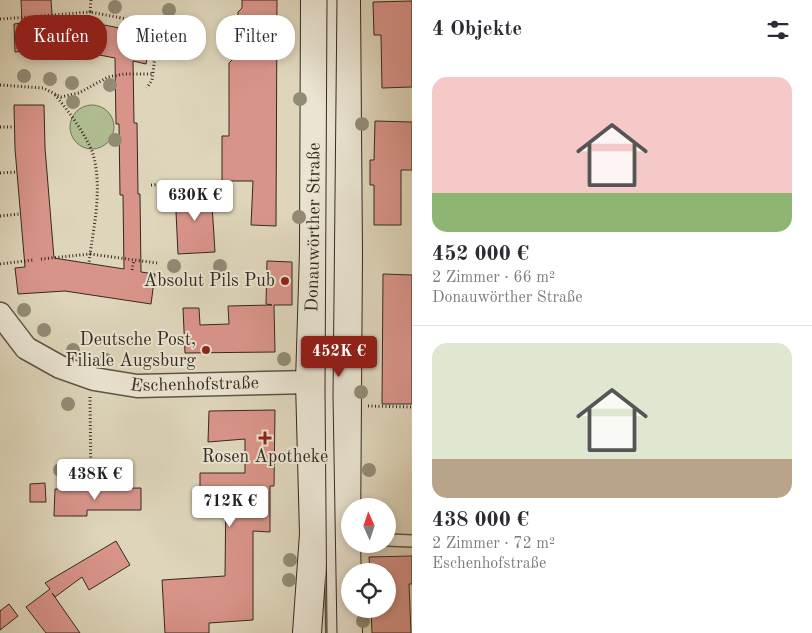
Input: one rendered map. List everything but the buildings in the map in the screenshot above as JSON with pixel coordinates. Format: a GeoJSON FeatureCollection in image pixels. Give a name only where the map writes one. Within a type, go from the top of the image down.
{"type":"FeatureCollection","features":[{"type":"Feature","properties":{"kind":"main road","name":"Donauwörther Straße"},"geometry":{"type":"LineString","coordinates":[[315,0],[314,252],[328,393],[342,498]]}},
{"type":"Feature","properties":{"kind":"main road","name":"Donauwörther Straße"},"geometry":{"type":"LineString","coordinates":[[307,633],[314,534],[328,393],[348,253],[346,0]]}},
{"type":"Feature","properties":{"kind":"main road","name":"Donauwörther Straße"},"geometry":{"type":"LineString","coordinates":[[348,618],[348,633]]}},
{"type":"Feature","properties":{"kind":"street","name":"Eschenhofstraße"},"geometry":{"type":"LineString","coordinates":[[0,314],[26,348],[60,366],[94,379],[137,386],[328,393]]}},
{"type":"Feature","properties":{"kind":"lane"},"geometry":{"type":"LineString","coordinates":[[331,0],[328,393],[332,633]]}},
{"type":"Feature","properties":{"kind":"lane"},"geometry":{"type":"LineString","coordinates":[[396,540],[412,541]]}},
{"type":"Feature","properties":{"kind":"path"},"geometry":{"type":"LineString","coordinates":[[89,15],[92,0]]}},
{"type":"Feature","properties":{"kind":"path"},"geometry":{"type":"LineString","coordinates":[[53,15],[90,12],[117,17]]}},
{"type":"Feature","properties":{"kind":"path"},"geometry":{"type":"LineString","coordinates":[[0,19],[15,18]]}},
{"type":"Feature","properties":{"kind":"path"},"geometry":{"type":"LineString","coordinates":[[147,88],[152,80],[154,60]]}},
{"type":"Feature","properties":{"kind":"path"},"geometry":{"type":"LineString","coordinates":[[0,85],[43,88],[61,96],[79,93],[108,78],[124,74],[152,74]]}},
{"type":"Feature","properties":{"kind":"path"},"geometry":{"type":"LineString","coordinates":[[56,95],[72,116],[92,153],[97,185],[96,213],[89,264]]}},
{"type":"Feature","properties":{"kind":"path"},"geometry":{"type":"LineString","coordinates":[[0,127],[14,127]]}},
{"type":"Feature","properties":{"kind":"path"},"geometry":{"type":"LineString","coordinates":[[0,173],[17,172]]}},
{"type":"Feature","properties":{"kind":"path"},"geometry":{"type":"LineString","coordinates":[[151,185],[217,182],[229,188]]}},
{"type":"Feature","properties":{"kind":"path"},"geometry":{"type":"LineString","coordinates":[[0,216],[20,214]]}},
{"type":"Feature","properties":{"kind":"path"},"geometry":{"type":"LineString","coordinates":[[41,259],[90,254],[157,263]]}},
{"type":"Feature","properties":{"kind":"path"},"geometry":{"type":"LineString","coordinates":[[0,264],[33,260]]}},
{"type":"Feature","properties":{"kind":"path"},"geometry":{"type":"LineString","coordinates":[[132,270],[134,260]]}},
{"type":"Feature","properties":{"kind":"path"},"geometry":{"type":"LineString","coordinates":[[91,489],[90,393],[94,379]]}},
{"type":"Feature","properties":{"kind":"path"},"geometry":{"type":"LineString","coordinates":[[328,393],[412,407]]}},
{"type":"Feature","properties":{"kind":"green space"},"geometry":{"type":"Polygon","coordinates":[[[96,105],[108,111],[113,119],[113,135],[108,143],[100,148],[88,149],[76,143],[71,135],[70,123],[76,111],[84,106],[96,105]]]}},
{"type":"Feature","properties":{"kind":"tram line"},"geometry":{"type":"LineString","coordinates":[[327,0],[325,391],[327,633]]}},
{"type":"Feature","properties":{"kind":"tram line"},"geometry":{"type":"LineString","coordinates":[[337,0],[333,396],[337,633]]}},
{"type":"Feature","properties":{"kind":"place","name":"Absolut Pils Pub"},"geometry":{"type":"Point","coordinates":[285,281]}},
{"type":"Feature","properties":{"kind":"place","name":"Deutsche Post, Filiale Augsburg"},"geometry":{"type":"Point","coordinates":[206,350]}},
{"type":"Feature","properties":{"kind":"place","name":"Rosen Apotheke"},"geometry":{"type":"Point","coordinates":[265,438]}}]}
